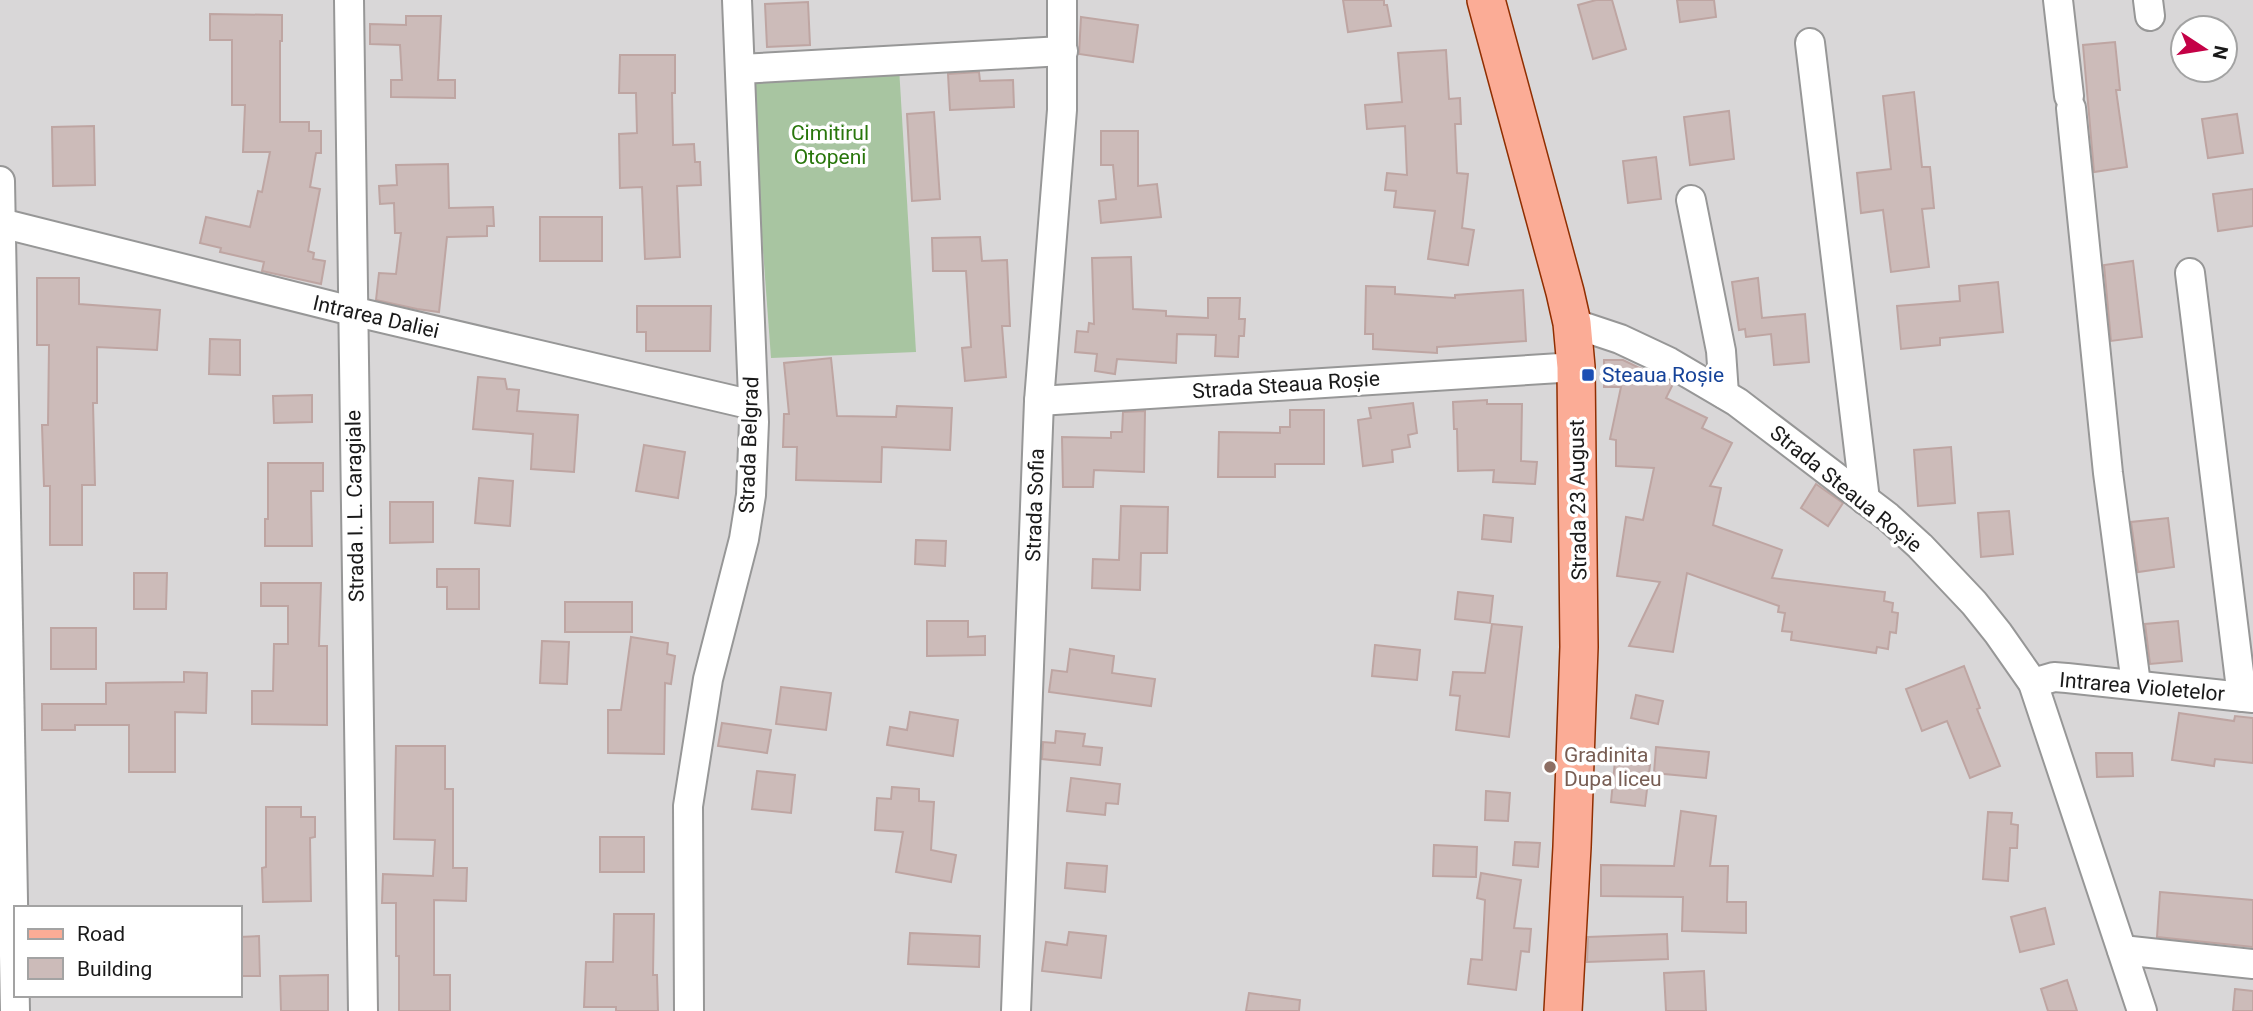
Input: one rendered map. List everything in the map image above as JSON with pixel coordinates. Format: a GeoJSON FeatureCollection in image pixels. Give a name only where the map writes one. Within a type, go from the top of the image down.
{"type":"FeatureCollection","features":[{"type":"Feature","properties":{"kind":"main road","name":"Strada 23 August"},"geometry":{"type":"LineString","coordinates":[[1486,0],[1572,323],[1576,367],[1579,647],[1563,1011]]}},
{"type":"Feature","properties":{"kind":"street","name":"Strada I. L. Caragiale"},"geometry":{"type":"LineString","coordinates":[[349,0],[363,1011]]}},
{"type":"Feature","properties":{"kind":"street","name":"Strada Belgrad"},"geometry":{"type":"LineString","coordinates":[[689,1011],[688,806],[708,679],[744,539],[751,495],[753,405],[737,0]]}},
{"type":"Feature","properties":{"kind":"street","name":"Strada Sofia"},"geometry":{"type":"LineString","coordinates":[[1016,1011],[1039,401],[1062,110],[1062,0]]}},
{"type":"Feature","properties":{"kind":"street"},"geometry":{"type":"LineString","coordinates":[[2057,0],[2108,473],[2136,684]]}},
{"type":"Feature","properties":{"kind":"street"},"geometry":{"type":"LineString","coordinates":[[1810,43],[1865,500]]}},
{"type":"Feature","properties":{"kind":"street"},"geometry":{"type":"LineString","coordinates":[[740,69],[1063,51]]}},
{"type":"Feature","properties":{"kind":"street"},"geometry":{"type":"LineString","coordinates":[[0,181],[7,947],[15,1011]]}},
{"type":"Feature","properties":{"kind":"street"},"geometry":{"type":"LineString","coordinates":[[1691,200],[1721,351],[1724,394]]}},
{"type":"Feature","properties":{"kind":"street","name":"Intrarea Daliei"},"geometry":{"type":"LineString","coordinates":[[1,223],[352,311],[753,405]]}},
{"type":"Feature","properties":{"kind":"street"},"geometry":{"type":"LineString","coordinates":[[2190,273],[2248,697]]}},
{"type":"Feature","properties":{"kind":"street","name":"Strada Steaua Roșie"},"geometry":{"type":"LineString","coordinates":[[1572,323],[1632,344],[1724,394],[1865,500],[1920,546],[1974,603],[2033,683],[2142,1011]]}},
{"type":"Feature","properties":{"kind":"street","name":"Strada Steaua Roșie"},"geometry":{"type":"LineString","coordinates":[[1039,401],[1576,367]]}},
{"type":"Feature","properties":{"kind":"street","name":"Intrarea Violetelor"},"geometry":{"type":"LineString","coordinates":[[2033,683],[2054,677],[2248,697]]}},
{"type":"Feature","properties":{"kind":"street"},"geometry":{"type":"LineString","coordinates":[[2122,950],[2253,964]]}},
{"type":"Feature","properties":{"kind":"shaded area"},"geometry":{"type":"Polygon","coordinates":[[[0,0],[2253,0],[2253,1011],[0,1011],[0,0]]]}},
{"type":"Feature","properties":{"kind":"green space","name":"Cimitirul Otopeni"},"geometry":{"type":"Polygon","coordinates":[[[899,67],[916,352],[771,358],[750,75],[899,67]]]}},
{"type":"Feature","properties":{"kind":"building"},"geometry":{"type":"Polygon","coordinates":[[[1343,0],[1384,0],[1391,26],[1348,32],[1343,0]]]}},
{"type":"Feature","properties":{"kind":"building"},"geometry":{"type":"Polygon","coordinates":[[[1596,0],[1612,0],[1626,49],[1593,59],[1578,5],[1596,0]]]}},
{"type":"Feature","properties":{"kind":"building"},"geometry":{"type":"Polygon","coordinates":[[[1677,0],[1714,0],[1716,17],[1680,22],[1677,0]]]}},
{"type":"Feature","properties":{"kind":"building"},"geometry":{"type":"Polygon","coordinates":[[[808,2],[810,45],[767,47],[765,4],[808,2]]]}},
{"type":"Feature","properties":{"kind":"building"},"geometry":{"type":"Polygon","coordinates":[[[210,14],[282,15],[280,122],[309,122],[309,131],[321,131],[321,153],[316,153],[310,187],[320,189],[308,251],[314,253],[313,259],[325,261],[321,284],[262,271],[264,262],[220,252],[221,248],[200,243],[206,217],[250,227],[258,191],[262,192],[270,152],[243,152],[245,105],[232,105],[232,40],[210,40],[210,14]]]}},
{"type":"Feature","properties":{"kind":"building"},"geometry":{"type":"Polygon","coordinates":[[[406,16],[441,16],[438,80],[455,80],[455,98],[391,97],[391,80],[402,80],[400,45],[370,44],[370,24],[406,25],[406,16]]]}},
{"type":"Feature","properties":{"kind":"building"},"geometry":{"type":"Polygon","coordinates":[[[1081,17],[1138,25],[1133,62],[1079,54],[1081,17]]]}},
{"type":"Feature","properties":{"kind":"building"},"geometry":{"type":"Polygon","coordinates":[[[2115,42],[2120,90],[2116,90],[2127,167],[2094,172],[2083,45],[2115,42]]]}},
{"type":"Feature","properties":{"kind":"building"},"geometry":{"type":"Polygon","coordinates":[[[1446,50],[1449,99],[1460,98],[1461,124],[1455,124],[1457,173],[1468,174],[1462,228],[1474,230],[1468,265],[1428,259],[1435,211],[1394,207],[1396,191],[1385,190],[1387,173],[1407,175],[1405,126],[1367,129],[1365,105],[1402,102],[1398,53],[1446,50]]]}},
{"type":"Feature","properties":{"kind":"building"},"geometry":{"type":"Polygon","coordinates":[[[620,55],[675,55],[675,93],[672,93],[673,145],[694,144],[695,162],[700,162],[701,185],[677,186],[680,257],[645,259],[642,187],[620,188],[619,134],[637,133],[636,93],[619,93],[620,55]]]}},
{"type":"Feature","properties":{"kind":"building"},"geometry":{"type":"Polygon","coordinates":[[[979,72],[980,81],[1013,80],[1014,107],[950,110],[948,74],[979,72]]]}},
{"type":"Feature","properties":{"kind":"building"},"geometry":{"type":"Polygon","coordinates":[[[1914,92],[1922,167],[1930,167],[1934,208],[1922,209],[1929,267],[1891,272],[1883,210],[1861,213],[1857,173],[1891,169],[1883,96],[1914,92]]]}},
{"type":"Feature","properties":{"kind":"building"},"geometry":{"type":"Polygon","coordinates":[[[1729,111],[1734,159],[1690,165],[1684,117],[1729,111]]]}},
{"type":"Feature","properties":{"kind":"building"},"geometry":{"type":"Polygon","coordinates":[[[934,112],[940,199],[912,201],[907,114],[934,112]]]}},
{"type":"Feature","properties":{"kind":"building"},"geometry":{"type":"Polygon","coordinates":[[[2237,114],[2243,153],[2208,158],[2202,119],[2237,114]]]}},
{"type":"Feature","properties":{"kind":"building"},"geometry":{"type":"Polygon","coordinates":[[[94,126],[95,185],[53,186],[52,127],[94,126]]]}},
{"type":"Feature","properties":{"kind":"building"},"geometry":{"type":"Polygon","coordinates":[[[1101,131],[1138,131],[1138,186],[1157,184],[1161,217],[1101,223],[1099,201],[1116,199],[1113,165],[1101,165],[1101,131]]]}},
{"type":"Feature","properties":{"kind":"building"},"geometry":{"type":"Polygon","coordinates":[[[1656,157],[1661,199],[1628,203],[1623,161],[1656,157]]]}},
{"type":"Feature","properties":{"kind":"building"},"geometry":{"type":"Polygon","coordinates":[[[448,164],[449,208],[493,207],[494,226],[487,226],[487,236],[447,237],[439,312],[376,300],[379,273],[396,274],[401,233],[395,233],[394,203],[380,204],[379,186],[397,185],[396,165],[448,164]]]}},
{"type":"Feature","properties":{"kind":"building"},"geometry":{"type":"Polygon","coordinates":[[[2253,189],[2253,226],[2218,231],[2213,194],[2253,189]]]}},
{"type":"Feature","properties":{"kind":"building"},"geometry":{"type":"Polygon","coordinates":[[[540,217],[602,217],[602,261],[540,261],[540,217]]]}},
{"type":"Feature","properties":{"kind":"building"},"geometry":{"type":"Polygon","coordinates":[[[980,237],[982,261],[1007,260],[1010,326],[1002,326],[1006,377],[965,381],[962,348],[971,347],[966,271],[933,271],[932,238],[980,237]]]}},
{"type":"Feature","properties":{"kind":"building"},"geometry":{"type":"Polygon","coordinates":[[[1131,257],[1133,309],[1166,311],[1166,316],[1208,318],[1208,298],[1240,298],[1239,319],[1245,319],[1244,336],[1239,336],[1238,357],[1215,356],[1216,335],[1177,334],[1176,363],[1117,359],[1115,374],[1095,371],[1097,354],[1075,352],[1077,331],[1088,332],[1089,323],[1094,324],[1092,258],[1131,257]]]}},
{"type":"Feature","properties":{"kind":"building"},"geometry":{"type":"Polygon","coordinates":[[[2133,261],[2142,337],[2111,341],[2104,265],[2133,261]]]}},
{"type":"Feature","properties":{"kind":"building"},"geometry":{"type":"Polygon","coordinates":[[[37,278],[79,278],[79,304],[160,310],[157,350],[97,347],[97,403],[93,403],[95,485],[82,485],[82,545],[50,545],[50,486],[44,486],[42,425],[48,425],[49,345],[37,345],[37,278]]]}},
{"type":"Feature","properties":{"kind":"building"},"geometry":{"type":"Polygon","coordinates":[[[1758,278],[1762,318],[1805,314],[1809,362],[1774,365],[1771,334],[1746,337],[1745,329],[1739,330],[1732,282],[1758,278]]]}},
{"type":"Feature","properties":{"kind":"building"},"geometry":{"type":"Polygon","coordinates":[[[1998,282],[2003,332],[1940,338],[1940,345],[1901,349],[1897,306],[1960,301],[1959,286],[1998,282]]]}},
{"type":"Feature","properties":{"kind":"building"},"geometry":{"type":"Polygon","coordinates":[[[1366,286],[1395,287],[1395,294],[1455,298],[1455,295],[1523,290],[1526,341],[1437,347],[1437,353],[1373,349],[1373,334],[1365,334],[1366,286]]]}},
{"type":"Feature","properties":{"kind":"building"},"geometry":{"type":"Polygon","coordinates":[[[637,306],[711,306],[710,351],[646,351],[646,332],[637,332],[637,306]]]}},
{"type":"Feature","properties":{"kind":"building"},"geometry":{"type":"Polygon","coordinates":[[[210,339],[240,340],[240,375],[209,374],[210,339]]]}},
{"type":"Feature","properties":{"kind":"building"},"geometry":{"type":"Polygon","coordinates":[[[831,358],[837,416],[896,417],[897,406],[952,408],[950,450],[882,447],[881,482],[796,480],[797,447],[783,447],[784,414],[789,414],[784,363],[831,358]]]}},
{"type":"Feature","properties":{"kind":"building"},"geometry":{"type":"Polygon","coordinates":[[[1604,360],[1623,360],[1673,384],[1666,398],[1707,418],[1702,428],[1732,443],[1710,486],[1721,488],[1713,525],[1782,550],[1772,578],[1885,592],[1884,601],[1893,603],[1892,612],[1898,613],[1896,633],[1890,632],[1888,649],[1877,647],[1876,653],[1791,640],[1792,632],[1782,631],[1785,613],[1778,612],[1779,606],[1687,573],[1673,652],[1629,646],[1660,582],[1617,576],[1626,517],[1643,520],[1654,468],[1616,466],[1616,440],[1610,439],[1621,387],[1604,387],[1604,360]]]}},
{"type":"Feature","properties":{"kind":"building"},"geometry":{"type":"Polygon","coordinates":[[[478,377],[505,379],[507,389],[519,390],[517,411],[578,415],[574,472],[531,469],[533,434],[473,429],[478,377]]]}},
{"type":"Feature","properties":{"kind":"building"},"geometry":{"type":"Polygon","coordinates":[[[312,395],[312,422],[274,423],[273,396],[312,395]]]}},
{"type":"Feature","properties":{"kind":"building"},"geometry":{"type":"Polygon","coordinates":[[[1487,400],[1487,404],[1522,404],[1521,461],[1537,462],[1535,484],[1493,482],[1494,470],[1458,471],[1453,402],[1487,400]]]}},
{"type":"Feature","properties":{"kind":"building"},"geometry":{"type":"Polygon","coordinates":[[[1413,403],[1417,433],[1408,435],[1410,447],[1392,450],[1393,462],[1363,466],[1358,420],[1371,418],[1369,408],[1413,403]]]}},
{"type":"Feature","properties":{"kind":"building"},"geometry":{"type":"Polygon","coordinates":[[[1290,410],[1324,410],[1324,464],[1275,464],[1275,477],[1218,477],[1219,432],[1280,433],[1280,427],[1290,427],[1290,410]]]}},
{"type":"Feature","properties":{"kind":"building"},"geometry":{"type":"Polygon","coordinates":[[[1145,411],[1144,472],[1094,470],[1093,487],[1063,487],[1062,437],[1111,438],[1111,432],[1122,432],[1123,412],[1145,411]]]}},
{"type":"Feature","properties":{"kind":"building"},"geometry":{"type":"Polygon","coordinates":[[[644,445],[685,452],[678,498],[636,491],[644,445]]]}},
{"type":"Feature","properties":{"kind":"building"},"geometry":{"type":"Polygon","coordinates":[[[1951,447],[1955,503],[1918,506],[1914,450],[1951,447]]]}},
{"type":"Feature","properties":{"kind":"building"},"geometry":{"type":"Polygon","coordinates":[[[268,463],[323,463],[323,491],[311,491],[312,546],[265,546],[268,463]]]}},
{"type":"Feature","properties":{"kind":"building"},"geometry":{"type":"Polygon","coordinates":[[[479,478],[513,481],[510,526],[475,523],[479,478]]]}},
{"type":"Feature","properties":{"kind":"building"},"geometry":{"type":"Polygon","coordinates":[[[1816,484],[1843,503],[1828,526],[1801,508],[1816,484]]]}},
{"type":"Feature","properties":{"kind":"building"},"geometry":{"type":"Polygon","coordinates":[[[390,502],[433,502],[433,542],[390,543],[390,502]]]}},
{"type":"Feature","properties":{"kind":"building"},"geometry":{"type":"Polygon","coordinates":[[[1121,506],[1168,507],[1167,553],[1141,553],[1140,590],[1092,588],[1093,559],[1119,560],[1121,506]]]}},
{"type":"Feature","properties":{"kind":"building"},"geometry":{"type":"Polygon","coordinates":[[[2009,511],[2013,554],[1981,557],[1978,513],[2009,511]]]}},
{"type":"Feature","properties":{"kind":"building"},"geometry":{"type":"Polygon","coordinates":[[[1484,515],[1513,518],[1511,542],[1482,539],[1484,515]]]}},
{"type":"Feature","properties":{"kind":"building"},"geometry":{"type":"Polygon","coordinates":[[[2168,518],[2174,567],[2138,572],[2131,522],[2168,518]]]}},
{"type":"Feature","properties":{"kind":"building"},"geometry":{"type":"Polygon","coordinates":[[[916,540],[946,541],[945,566],[915,564],[916,540]]]}},
{"type":"Feature","properties":{"kind":"building"},"geometry":{"type":"Polygon","coordinates":[[[437,569],[479,569],[479,609],[447,609],[447,587],[437,587],[437,569]]]}},
{"type":"Feature","properties":{"kind":"building"},"geometry":{"type":"Polygon","coordinates":[[[134,573],[167,573],[166,609],[134,609],[134,573]]]}},
{"type":"Feature","properties":{"kind":"building"},"geometry":{"type":"Polygon","coordinates":[[[261,583],[321,583],[319,646],[327,646],[327,725],[252,724],[252,691],[273,691],[274,644],[288,644],[288,606],[261,606],[261,583]]]}},
{"type":"Feature","properties":{"kind":"building"},"geometry":{"type":"Polygon","coordinates":[[[1458,592],[1493,596],[1490,623],[1455,619],[1458,592]]]}},
{"type":"Feature","properties":{"kind":"building"},"geometry":{"type":"Polygon","coordinates":[[[565,602],[632,602],[632,632],[565,632],[565,602]]]}},
{"type":"Feature","properties":{"kind":"building"},"geometry":{"type":"Polygon","coordinates":[[[927,621],[968,621],[968,637],[985,636],[985,655],[927,656],[927,621]]]}},
{"type":"Feature","properties":{"kind":"building"},"geometry":{"type":"Polygon","coordinates":[[[2178,621],[2182,661],[2150,664],[2145,624],[2178,621]]]}},
{"type":"Feature","properties":{"kind":"building"},"geometry":{"type":"Polygon","coordinates":[[[1492,624],[1522,627],[1509,737],[1456,730],[1460,696],[1450,695],[1453,672],[1485,673],[1492,624]]]}},
{"type":"Feature","properties":{"kind":"building"},"geometry":{"type":"Polygon","coordinates":[[[51,628],[96,628],[96,669],[51,669],[51,628]]]}},
{"type":"Feature","properties":{"kind":"building"},"geometry":{"type":"Polygon","coordinates":[[[631,637],[668,643],[667,654],[675,656],[671,684],[665,683],[664,754],[608,753],[608,710],[621,710],[631,637]]]}},
{"type":"Feature","properties":{"kind":"building"},"geometry":{"type":"Polygon","coordinates":[[[542,641],[569,642],[567,684],[540,683],[542,641]]]}},
{"type":"Feature","properties":{"kind":"building"},"geometry":{"type":"Polygon","coordinates":[[[1375,645],[1420,650],[1417,680],[1372,676],[1375,645]]]}},
{"type":"Feature","properties":{"kind":"building"},"geometry":{"type":"Polygon","coordinates":[[[1070,649],[1114,656],[1112,673],[1155,679],[1151,706],[1049,692],[1052,670],[1067,672],[1070,649]]]}},
{"type":"Feature","properties":{"kind":"building"},"geometry":{"type":"Polygon","coordinates":[[[1964,666],[1980,708],[1977,709],[2000,766],[1970,778],[1947,721],[1922,731],[1906,689],[1964,666]]]}},
{"type":"Feature","properties":{"kind":"building"},"geometry":{"type":"Polygon","coordinates":[[[184,672],[207,673],[206,713],[175,712],[175,772],[129,772],[129,725],[75,725],[75,730],[42,730],[42,704],[106,704],[106,683],[184,682],[184,672]]]}},
{"type":"Feature","properties":{"kind":"building"},"geometry":{"type":"Polygon","coordinates":[[[781,687],[831,693],[826,730],[776,724],[781,687]]]}},
{"type":"Feature","properties":{"kind":"building"},"geometry":{"type":"Polygon","coordinates":[[[1636,695],[1663,701],[1658,724],[1631,718],[1636,695]]]}},
{"type":"Feature","properties":{"kind":"building"},"geometry":{"type":"Polygon","coordinates":[[[910,712],[958,720],[953,756],[887,745],[890,727],[907,730],[910,712]]]}},
{"type":"Feature","properties":{"kind":"building"},"geometry":{"type":"Polygon","coordinates":[[[2179,713],[2234,721],[2235,716],[2253,718],[2253,763],[2215,759],[2214,766],[2172,760],[2179,713]]]}},
{"type":"Feature","properties":{"kind":"building"},"geometry":{"type":"Polygon","coordinates":[[[722,723],[771,730],[767,753],[718,746],[722,723]]]}},
{"type":"Feature","properties":{"kind":"building"},"geometry":{"type":"Polygon","coordinates":[[[1056,731],[1085,734],[1083,746],[1102,748],[1100,765],[1042,759],[1043,742],[1055,743],[1056,731]]]}},
{"type":"Feature","properties":{"kind":"building"},"geometry":{"type":"Polygon","coordinates":[[[396,746],[445,746],[445,789],[453,789],[453,868],[467,868],[466,901],[434,900],[434,975],[450,975],[450,1011],[399,1011],[396,903],[382,903],[383,874],[433,876],[435,840],[394,839],[396,746]]]}},
{"type":"Feature","properties":{"kind":"building"},"geometry":{"type":"Polygon","coordinates":[[[1656,747],[1709,752],[1706,778],[1654,773],[1656,747]]]}},
{"type":"Feature","properties":{"kind":"building"},"geometry":{"type":"Polygon","coordinates":[[[2096,753],[2132,753],[2133,776],[2097,777],[2096,753]]]}},
{"type":"Feature","properties":{"kind":"building"},"geometry":{"type":"Polygon","coordinates":[[[1615,761],[1650,765],[1645,806],[1611,802],[1615,761]]]}},
{"type":"Feature","properties":{"kind":"building"},"geometry":{"type":"Polygon","coordinates":[[[757,771],[795,775],[791,813],[752,809],[757,771]]]}},
{"type":"Feature","properties":{"kind":"building"},"geometry":{"type":"Polygon","coordinates":[[[1071,778],[1120,784],[1118,804],[1106,803],[1105,815],[1067,811],[1071,778]]]}},
{"type":"Feature","properties":{"kind":"building"},"geometry":{"type":"Polygon","coordinates":[[[892,787],[919,789],[919,801],[934,802],[931,850],[956,855],[951,882],[896,872],[903,832],[875,830],[877,798],[891,799],[892,787]]]}},
{"type":"Feature","properties":{"kind":"building"},"geometry":{"type":"Polygon","coordinates":[[[1486,791],[1510,793],[1508,821],[1485,820],[1486,791]]]}},
{"type":"Feature","properties":{"kind":"building"},"geometry":{"type":"Polygon","coordinates":[[[266,807],[301,807],[301,817],[315,817],[315,837],[310,838],[311,901],[263,902],[266,807]]]}},
{"type":"Feature","properties":{"kind":"building"},"geometry":{"type":"Polygon","coordinates":[[[1681,811],[1716,816],[1710,866],[1728,866],[1727,902],[1746,902],[1746,933],[1682,931],[1683,897],[1601,896],[1601,865],[1674,866],[1681,811]]]}},
{"type":"Feature","properties":{"kind":"building"},"geometry":{"type":"Polygon","coordinates":[[[1988,812],[2012,813],[2011,824],[2018,825],[2017,848],[2010,848],[2008,881],[1983,879],[1988,812]]]}},
{"type":"Feature","properties":{"kind":"building"},"geometry":{"type":"Polygon","coordinates":[[[600,837],[644,837],[644,872],[600,872],[600,837]]]}},
{"type":"Feature","properties":{"kind":"building"},"geometry":{"type":"Polygon","coordinates":[[[1515,842],[1540,843],[1538,867],[1513,865],[1515,842]]]}},
{"type":"Feature","properties":{"kind":"building"},"geometry":{"type":"Polygon","coordinates":[[[1434,845],[1477,847],[1476,877],[1433,876],[1434,845]]]}},
{"type":"Feature","properties":{"kind":"building"},"geometry":{"type":"Polygon","coordinates":[[[1067,863],[1107,866],[1105,892],[1065,888],[1067,863]]]}},
{"type":"Feature","properties":{"kind":"building"},"geometry":{"type":"Polygon","coordinates":[[[1481,873],[1521,880],[1514,928],[1531,929],[1529,952],[1521,951],[1516,990],[1468,984],[1471,959],[1482,960],[1485,900],[1477,898],[1481,873]]]}},
{"type":"Feature","properties":{"kind":"building"},"geometry":{"type":"Polygon","coordinates":[[[2160,892],[2253,900],[2253,947],[2157,937],[2160,892]]]}},
{"type":"Feature","properties":{"kind":"building"},"geometry":{"type":"Polygon","coordinates":[[[2045,908],[2054,944],[2020,952],[2011,917],[2045,908]]]}},
{"type":"Feature","properties":{"kind":"building"},"geometry":{"type":"Polygon","coordinates":[[[614,914],[654,914],[653,975],[657,975],[658,1011],[616,1011],[616,1007],[584,1007],[586,962],[613,962],[614,914]]]}},
{"type":"Feature","properties":{"kind":"building"},"geometry":{"type":"Polygon","coordinates":[[[1069,932],[1106,936],[1101,978],[1042,971],[1046,942],[1067,945],[1069,932]]]}},
{"type":"Feature","properties":{"kind":"building"},"geometry":{"type":"Polygon","coordinates":[[[910,933],[980,936],[979,967],[908,964],[910,933]]]}},
{"type":"Feature","properties":{"kind":"building"},"geometry":{"type":"Polygon","coordinates":[[[1667,934],[1668,959],[1587,962],[1588,937],[1667,934]]]}},
{"type":"Feature","properties":{"kind":"building"},"geometry":{"type":"Polygon","coordinates":[[[259,936],[260,976],[242,976],[242,937],[259,936]]]}},
{"type":"Feature","properties":{"kind":"building"},"geometry":{"type":"Polygon","coordinates":[[[1704,971],[1706,1011],[1666,1011],[1664,973],[1704,971]]]}},
{"type":"Feature","properties":{"kind":"building"},"geometry":{"type":"Polygon","coordinates":[[[328,975],[328,1011],[281,1011],[280,976],[328,975]]]}},
{"type":"Feature","properties":{"kind":"building"},"geometry":{"type":"Polygon","coordinates":[[[2067,980],[2077,1011],[2048,1011],[2041,989],[2067,980]]]}},
{"type":"Feature","properties":{"kind":"building"},"geometry":{"type":"Polygon","coordinates":[[[2235,989],[2253,991],[2253,1011],[2233,1011],[2235,989]]]}},
{"type":"Feature","properties":{"kind":"building"},"geometry":{"type":"Polygon","coordinates":[[[1249,993],[1300,1000],[1299,1011],[1246,1011],[1249,993]]]}},
{"type":"Feature","properties":{"kind":"place","name":"Steaua Roșie"},"geometry":{"type":"Point","coordinates":[1588,375]}},
{"type":"Feature","properties":{"kind":"place","name":"Gradinita Dupa liceu"},"geometry":{"type":"Point","coordinates":[1550,767]}}]}
